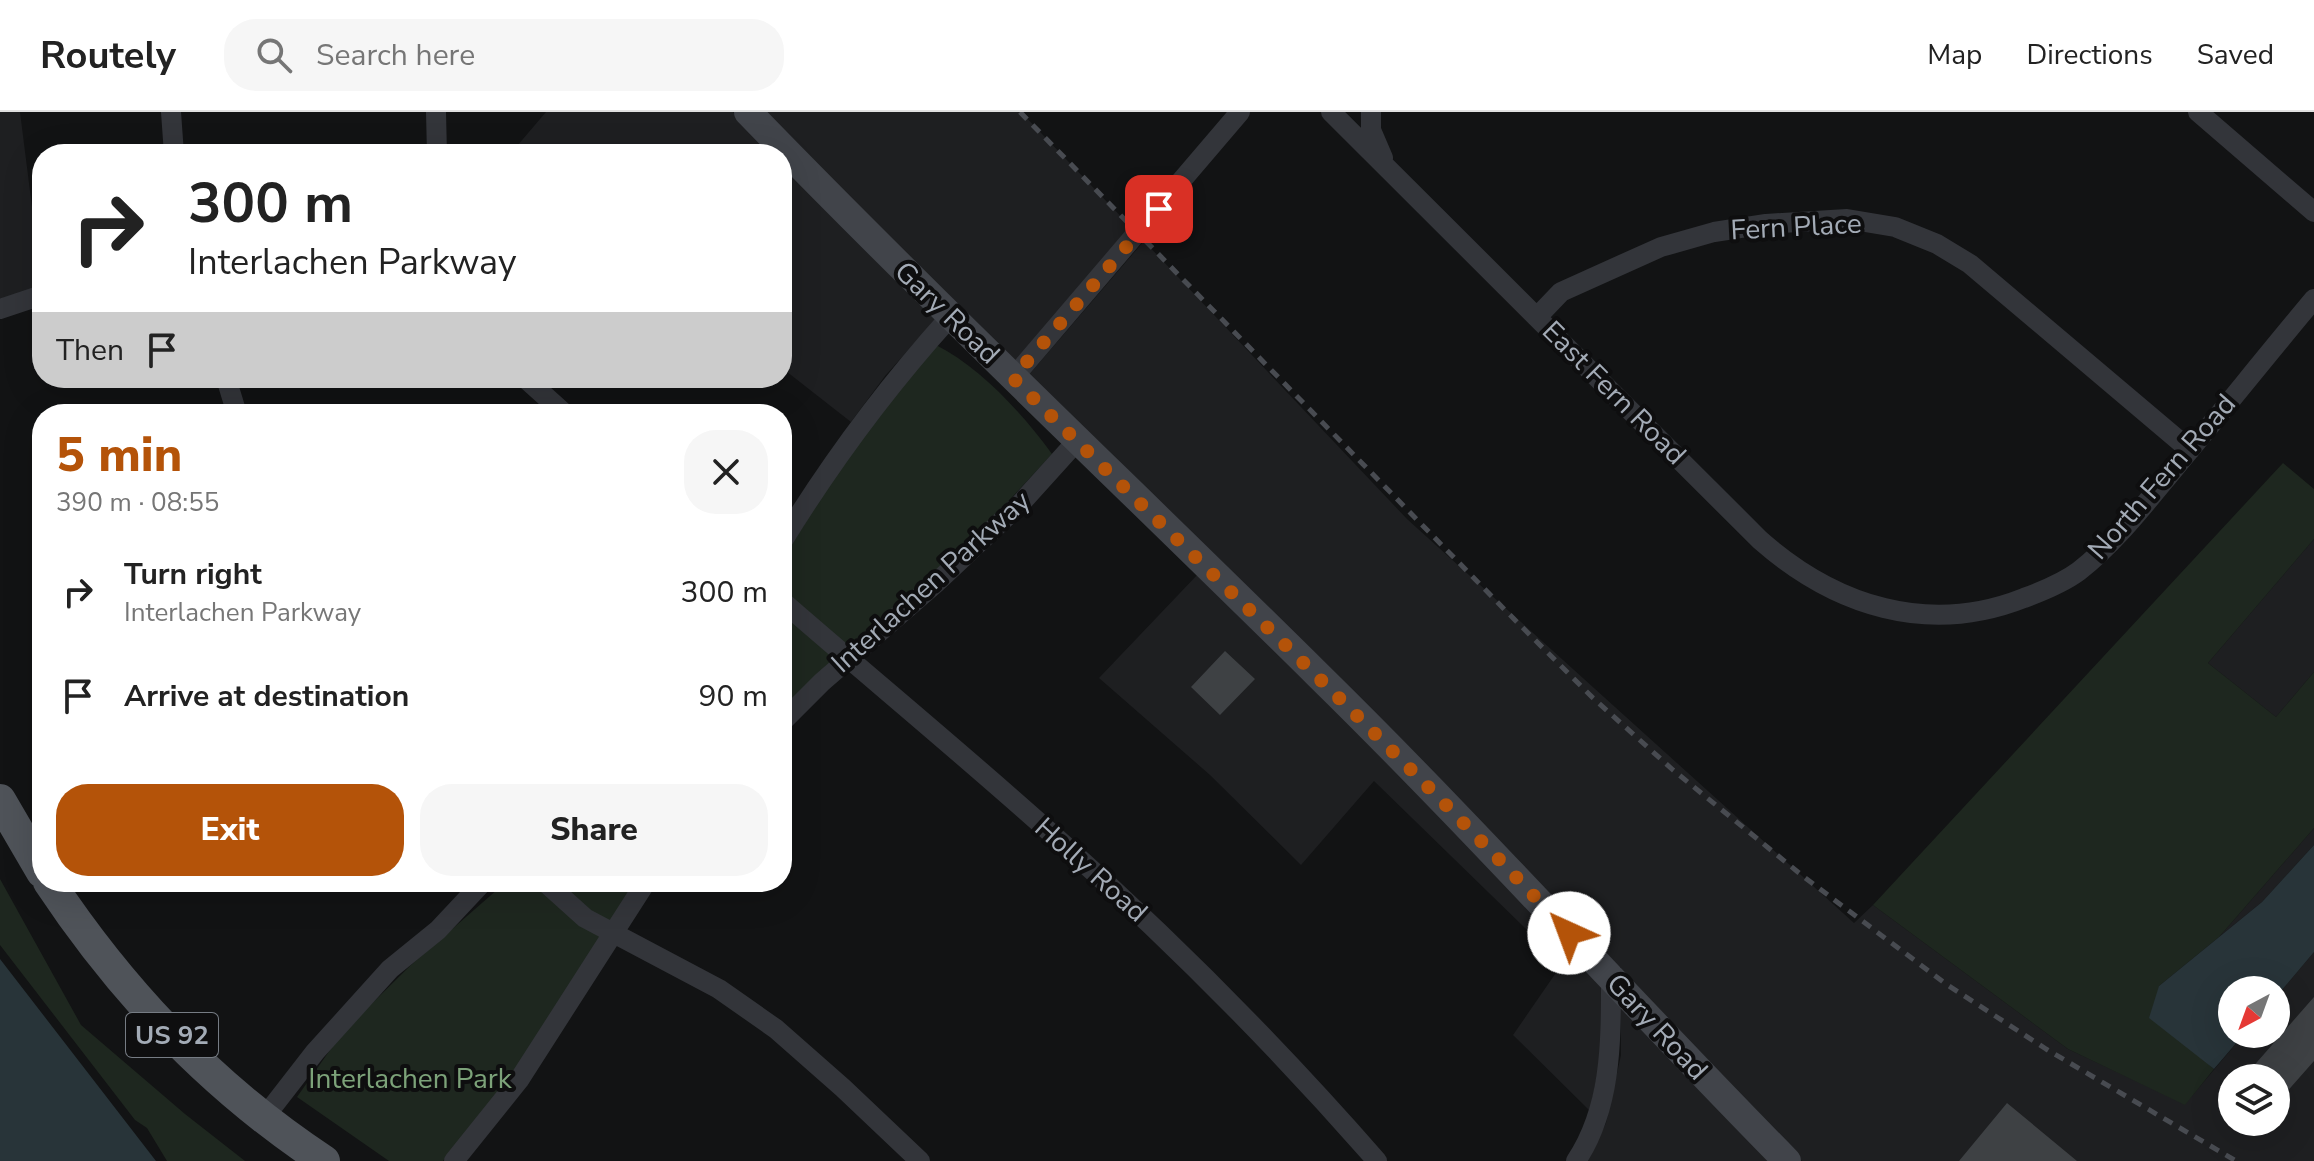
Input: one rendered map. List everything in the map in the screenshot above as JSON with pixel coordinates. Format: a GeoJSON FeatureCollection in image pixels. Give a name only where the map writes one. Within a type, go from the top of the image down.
{"type":"FeatureCollection","features":[{"type":"Feature","properties":{"kind":"main road","name":"Gary Road"},"geometry":{"type":"LineString","coordinates":[[748,112],[780,144]]}},
{"type":"Feature","properties":{"kind":"main road","name":"Gary Road"},"geometry":{"type":"LineString","coordinates":[[792,157],[950,317],[1330,686],[1487,846],[1682,1056],[1787,1161]]}},
{"type":"Feature","properties":{"kind":"main road"},"geometry":{"type":"LineString","coordinates":[[0,800],[32,855]]}},
{"type":"Feature","properties":{"kind":"main road","name":"US 92"},"geometry":{"type":"LineString","coordinates":[[55,892],[141,1004],[214,1077],[263,1119],[324,1161]]}},
{"type":"Feature","properties":{"kind":"street"},"geometry":{"type":"LineString","coordinates":[[171,112],[173,144]]}},
{"type":"Feature","properties":{"kind":"street"},"geometry":{"type":"LineString","coordinates":[[436,112],[437,144]]}},
{"type":"Feature","properties":{"kind":"street"},"geometry":{"type":"LineString","coordinates":[[1013,378],[1240,112]]}},
{"type":"Feature","properties":{"kind":"street","name":"East Fern Road"},"geometry":{"type":"LineString","coordinates":[[1331,112],[1787,564],[1821,586],[1854,601],[1890,610],[1931,615]]}},
{"type":"Feature","properties":{"kind":"street"},"geometry":{"type":"LineString","coordinates":[[1371,112],[1371,130],[1386,165]]}},
{"type":"Feature","properties":{"kind":"street"},"geometry":{"type":"LineString","coordinates":[[2198,112],[2314,212]]}},
{"type":"Feature","properties":{"kind":"street","name":"Fern Place"},"geometry":{"type":"LineString","coordinates":[[1538,316],[1561,292],[1661,247],[1714,232],[1766,224],[1847,219],[1895,227],[1937,244],[1970,264],[2190,450]]}},
{"type":"Feature","properties":{"kind":"street"},"geometry":{"type":"LineString","coordinates":[[0,309],[32,298]]}},
{"type":"Feature","properties":{"kind":"street","name":"North Fern Road"},"geometry":{"type":"LineString","coordinates":[[1931,615],[1969,615],[2006,605],[2045,590],[2077,572],[2108,544],[2190,450],[2314,299]]}},
{"type":"Feature","properties":{"kind":"street"},"geometry":{"type":"LineString","coordinates":[[792,527],[854,432],[892,382],[950,317]]}},
{"type":"Feature","properties":{"kind":"street"},"geometry":{"type":"LineString","coordinates":[[536,388],[554,404]]}},
{"type":"Feature","properties":{"kind":"street","name":"Interlachen Parkway"},"geometry":{"type":"LineString","coordinates":[[792,712],[1021,503],[1077,441]]}},
{"type":"Feature","properties":{"kind":"street","name":"Holly Road"},"geometry":{"type":"LineString","coordinates":[[792,610],[971,762],[1151,925],[1284,1060],[1377,1161]]}},
{"type":"Feature","properties":{"kind":"street"},"geometry":{"type":"LineString","coordinates":[[263,1119],[315,1052],[390,969],[438,930],[474,892]]}},
{"type":"Feature","properties":{"kind":"street"},"geometry":{"type":"LineString","coordinates":[[556,892],[585,918],[719,989],[776,1029],[920,1161]]}},
{"type":"Feature","properties":{"kind":"street"},"geometry":{"type":"LineString","coordinates":[[454,1161],[519,1080],[639,892]]}},
{"type":"Feature","properties":{"kind":"street"},"geometry":{"type":"LineString","coordinates":[[1576,1161],[1597,1120],[1611,1054],[1611,978]]}},
{"type":"Feature","properties":{"kind":"shaded area"},"geometry":{"type":"Polygon","coordinates":[[[0,112],[20,112],[32,207],[32,289],[0,299],[0,112]]]}},
{"type":"Feature","properties":{"kind":"shaded area"},"geometry":{"type":"Polygon","coordinates":[[[546,112],[733,112],[764,144],[519,144],[546,112]]]}},
{"type":"Feature","properties":{"kind":"shaded area"},"geometry":{"type":"Polygon","coordinates":[[[762,112],[1021,112],[1131,227],[1014,364],[762,112]]]}},
{"type":"Feature","properties":{"kind":"shaded area"},"geometry":{"type":"Polygon","coordinates":[[[792,172],[937,318],[885,376],[851,422],[792,376],[792,172]]]}},
{"type":"Feature","properties":{"kind":"shaded area"},"geometry":{"type":"Polygon","coordinates":[[[1144,241],[1407,519],[1854,923],[1873,905],[2068,1049],[2185,1104],[2218,1065],[2218,1136],[2290,1136],[2290,1064],[2219,1064],[2232,1048],[2290,1048],[2290,980],[2314,952],[2314,1161],[1802,1161],[1690,1048],[1621,973],[1621,967],[1615,968],[1027,377],[1144,241]]]}},
{"type":"Feature","properties":{"kind":"shaded area"},"geometry":{"type":"Polygon","coordinates":[[[2314,539],[2314,672],[2276,717],[2208,663],[2314,539]]]}},
{"type":"Feature","properties":{"kind":"shaded area"},"geometry":{"type":"Polygon","coordinates":[[[1199,573],[1312,683],[1601,982],[1601,1054],[1590,1111],[1513,1035],[1562,964],[1374,781],[1301,865],[1210,775],[1099,678],[1199,573]]]}},
{"type":"Feature","properties":{"kind":"shaded area"},"geometry":{"type":"Polygon","coordinates":[[[2314,828],[2314,845],[2262,902],[2219,937],[2314,828]]]}},
{"type":"Feature","properties":{"kind":"shaded area"},"geometry":{"type":"Polygon","coordinates":[[[2314,845],[2314,952],[2290,980],[2290,976],[2218,976],[2218,1048],[2232,1048],[2214,1069],[2149,1018],[2159,986],[2262,902],[2314,845]]]}},
{"type":"Feature","properties":{"kind":"shaded area"},"geometry":{"type":"Polygon","coordinates":[[[0,959],[156,1161],[0,1161],[0,959]]]}},
{"type":"Feature","properties":{"kind":"shaded area"},"geometry":{"type":"Polygon","coordinates":[[[1621,1003],[1773,1161],[1587,1161],[1606,1123],[1621,1055],[1621,1003]]]}},
{"type":"Feature","properties":{"kind":"green space"},"geometry":{"type":"Polygon","coordinates":[[[936,345],[969,366],[1000,393],[1052,454],[968,545],[792,706],[792,544],[845,457],[936,345]]]}},
{"type":"Feature","properties":{"kind":"green space"},"geometry":{"type":"Polygon","coordinates":[[[2283,463],[2314,489],[2314,539],[2208,663],[2276,717],[2314,672],[2314,828],[2219,937],[2159,986],[2187,1046],[2214,1069],[2185,1105],[2068,1049],[1873,905],[2283,463]]]}},
{"type":"Feature","properties":{"kind":"green space"},"geometry":{"type":"Polygon","coordinates":[[[0,879],[81,1025],[245,1161],[167,1161],[147,1128],[135,1120],[0,945],[0,879]]]}},
{"type":"Feature","properties":{"kind":"green space","name":"Interlachen Park"},"geometry":{"type":"Polygon","coordinates":[[[495,892],[632,892],[522,1061],[443,1161],[389,1161],[297,1097],[342,1033],[411,965],[495,892]]]}},
{"type":"Feature","properties":{"kind":"building"},"geometry":{"type":"Polygon","coordinates":[[[1225,651],[1255,679],[1220,715],[1191,687],[1225,651]]]}},
{"type":"Feature","properties":{"kind":"building"},"geometry":{"type":"Polygon","coordinates":[[[2314,997],[2314,1061],[2290,1088],[2290,1064],[2255,1064],[2269,1048],[2290,1048],[2290,1024],[2314,997]]]}},
{"type":"Feature","properties":{"kind":"building"},"geometry":{"type":"Polygon","coordinates":[[[2007,1103],[2077,1161],[1959,1161],[2007,1103]]]}},
{"type":"Feature","properties":{"kind":"railway"},"geometry":{"type":"LineString","coordinates":[[1020,112],[1506,611],[1593,698],[1673,770],[1804,877],[1946,984],[2046,1049],[2236,1161]]}},
{"type":"Feature","properties":{"kind":"route"},"geometry":{"type":"LineString","coordinates":[[1159,209],[1013,378],[1319,675],[1569,933]]}}]}
